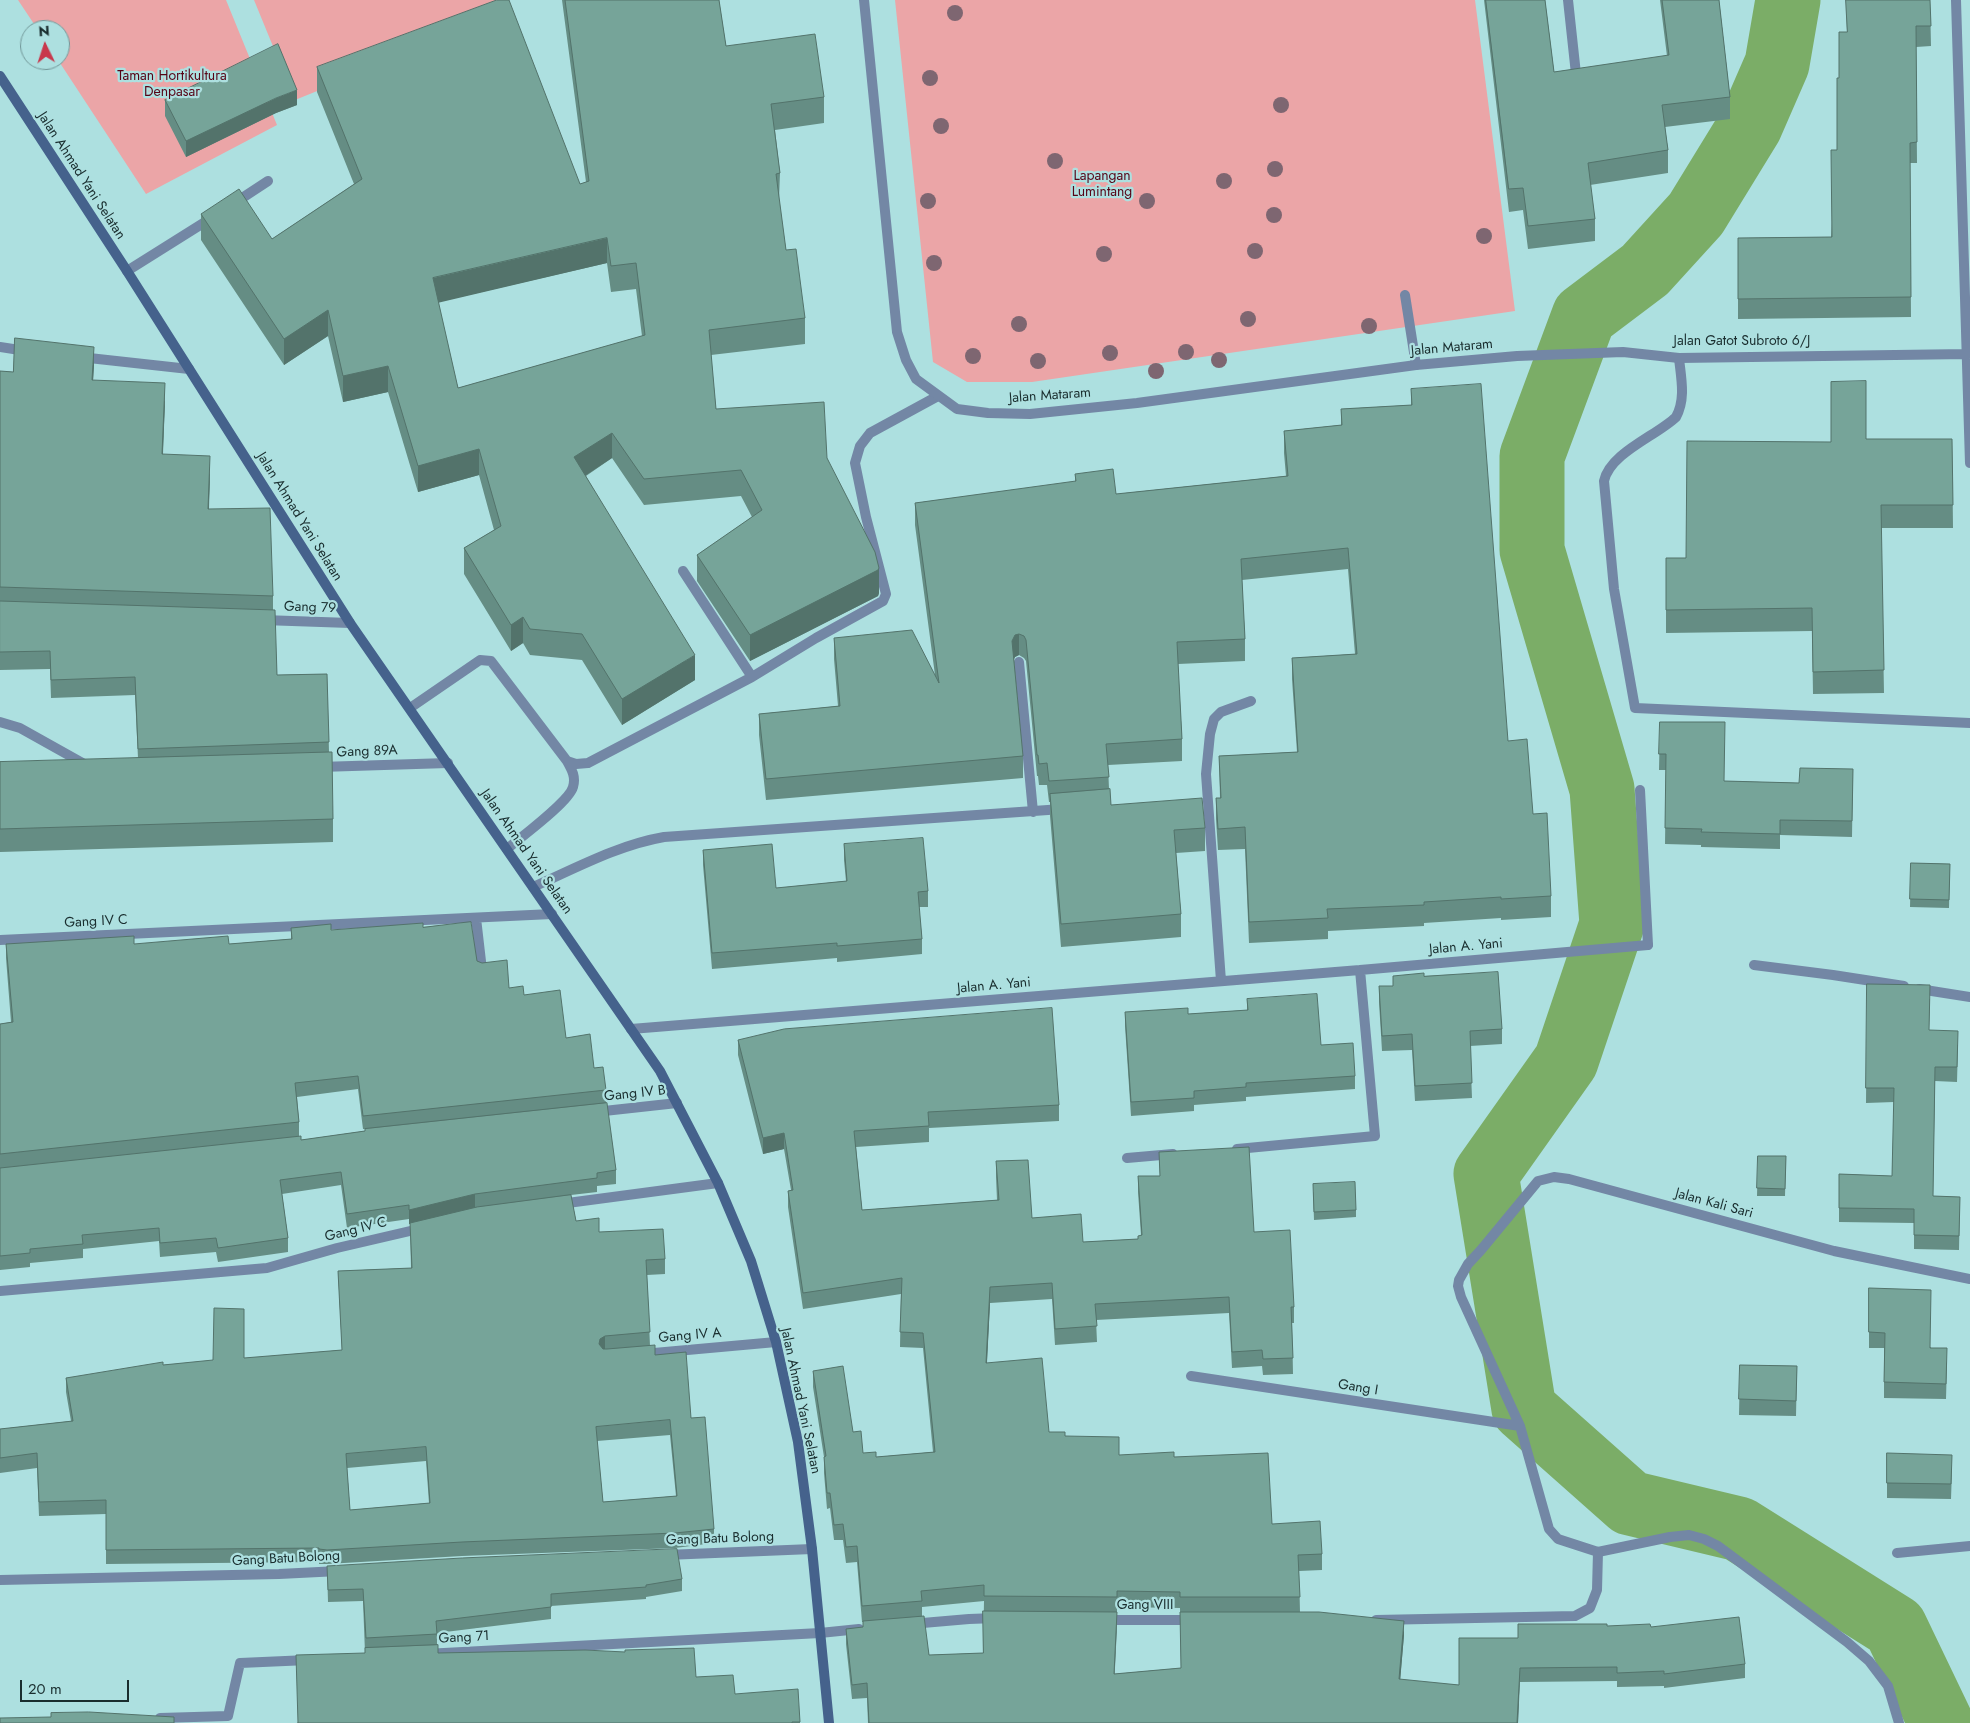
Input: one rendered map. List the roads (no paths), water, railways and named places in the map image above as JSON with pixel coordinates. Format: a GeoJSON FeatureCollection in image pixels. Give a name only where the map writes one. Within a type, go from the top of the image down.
{"type":"FeatureCollection","features":[{"type":"Feature","properties":{"kind":"main road","name":"Jalan Ahmad Yani Selatan"},"geometry":{"type":"LineString","coordinates":[[0,76],[127,271],[350,623],[660,1071],[718,1183],[751,1261],[776,1342],[798,1442],[812,1549],[829,1723]]}},
{"type":"Feature","properties":{"kind":"street","name":"Jalan Mataram"},"geometry":{"type":"LineString","coordinates":[[864,0],[897,332],[906,360],[916,379],[957,409],[1030,414],[1137,403],[1416,365],[1517,356]]}},
{"type":"Feature","properties":{"kind":"street"},"geometry":{"type":"LineString","coordinates":[[1568,0],[1576,74]]}},
{"type":"Feature","properties":{"kind":"street"},"geometry":{"type":"LineString","coordinates":[[1956,0],[1966,199],[1970,463]]}},
{"type":"Feature","properties":{"kind":"street"},"geometry":{"type":"LineString","coordinates":[[127,271],[268,181]]}},
{"type":"Feature","properties":{"kind":"street"},"geometry":{"type":"LineString","coordinates":[[1405,295],[1416,365]]}},
{"type":"Feature","properties":{"kind":"street"},"geometry":{"type":"LineString","coordinates":[[0,347],[34,352]]}},
{"type":"Feature","properties":{"kind":"street","name":"Jalan Gatot Subroto 6/J"},"geometry":{"type":"LineString","coordinates":[[1517,356],[1623,352],[1680,358],[1967,354]]}},
{"type":"Feature","properties":{"kind":"street"},"geometry":{"type":"LineString","coordinates":[[72,356],[189,368]]}},
{"type":"Feature","properties":{"kind":"street"},"geometry":{"type":"LineString","coordinates":[[1680,358],[1682,399],[1681,408],[1676,417],[1616,461],[1606,472],[1604,481],[1614,588],[1635,708],[1970,723]]}},
{"type":"Feature","properties":{"kind":"street"},"geometry":{"type":"LineString","coordinates":[[567,761],[576,764],[588,763],[752,677],[816,638],[879,604],[886,597],[866,517],[855,463],[856,456],[860,446],[870,434],[938,396]]}},
{"type":"Feature","properties":{"kind":"street"},"geometry":{"type":"LineString","coordinates":[[683,571],[752,677]]}},
{"type":"Feature","properties":{"kind":"street","name":"Gang 79"},"geometry":{"type":"LineString","coordinates":[[250,620],[350,623]]}},
{"type":"Feature","properties":{"kind":"street"},"geometry":{"type":"LineString","coordinates":[[410,708],[480,660],[491,661],[567,761],[574,775],[573,789],[554,809],[507,849]]}},
{"type":"Feature","properties":{"kind":"street"},"geometry":{"type":"LineString","coordinates":[[1019,662],[1032,812]]}},
{"type":"Feature","properties":{"kind":"street"},"geometry":{"type":"LineString","coordinates":[[1220,981],[1202,798],[1210,734],[1214,719],[1221,712],[1251,700]]}},
{"type":"Feature","properties":{"kind":"street"},"geometry":{"type":"LineString","coordinates":[[0,722],[20,728],[99,773]]}},
{"type":"Feature","properties":{"kind":"street","name":"Gang 89A"},"geometry":{"type":"LineString","coordinates":[[309,768],[448,763]]}},
{"type":"Feature","properties":{"kind":"street","name":"Jalan A. Yani"},"geometry":{"type":"LineString","coordinates":[[631,1029],[1642,946],[1640,790]]}},
{"type":"Feature","properties":{"kind":"street"},"geometry":{"type":"LineString","coordinates":[[534,887],[642,841],[664,837],[1071,808]]}},
{"type":"Feature","properties":{"kind":"street","name":"Gang IV C"},"geometry":{"type":"LineString","coordinates":[[0,940],[552,914]]}},
{"type":"Feature","properties":{"kind":"street"},"geometry":{"type":"LineString","coordinates":[[476,918],[482,970]]}},
{"type":"Feature","properties":{"kind":"street"},"geometry":{"type":"LineString","coordinates":[[1754,965],[1833,975],[1970,997]]}},
{"type":"Feature","properties":{"kind":"street"},"geometry":{"type":"LineString","coordinates":[[1228,1149],[1375,1136],[1360,970]]}},
{"type":"Feature","properties":{"kind":"street","name":"Gang IV B"},"geometry":{"type":"LineString","coordinates":[[582,1113],[677,1103]]}},
{"type":"Feature","properties":{"kind":"street"},"geometry":{"type":"LineString","coordinates":[[1127,1158],[1188,1153]]}},
{"type":"Feature","properties":{"kind":"street","name":"Jalan Kali Sari"},"geometry":{"type":"LineString","coordinates":[[1598,1552],[1558,1539],[1549,1529],[1520,1426],[1459,1292],[1458,1286],[1461,1275],[1468,1264],[1538,1181],[1547,1178],[1569,1179],[1834,1252],[1970,1279]]}},
{"type":"Feature","properties":{"kind":"street"},"geometry":{"type":"LineString","coordinates":[[553,1205],[718,1183]]}},
{"type":"Feature","properties":{"kind":"street","name":"Gang IV C"},"geometry":{"type":"LineString","coordinates":[[0,1291],[267,1268],[337,1248],[429,1226]]}},
{"type":"Feature","properties":{"kind":"street","name":"Gang IV A"},"geometry":{"type":"LineString","coordinates":[[634,1355],[776,1342]]}},
{"type":"Feature","properties":{"kind":"street","name":"Gang I"},"geometry":{"type":"LineString","coordinates":[[1191,1376],[1520,1426]]}},
{"type":"Feature","properties":{"kind":"street"},"geometry":{"type":"LineString","coordinates":[[1361,1620],[1575,1616],[1590,1608],[1597,1590],[1598,1552],[1670,1537],[1689,1535],[1704,1539],[1718,1546],[1869,1661],[1888,1686],[1899,1723]]}},
{"type":"Feature","properties":{"kind":"street"},"geometry":{"type":"LineString","coordinates":[[1897,1553],[1970,1546]]}},
{"type":"Feature","properties":{"kind":"street","name":"Gang Batu Bolong"},"geometry":{"type":"LineString","coordinates":[[656,1555],[812,1549]]}},
{"type":"Feature","properties":{"kind":"street","name":"Gang Batu Bolong"},"geometry":{"type":"LineString","coordinates":[[0,1580],[279,1574],[346,1570]]}},
{"type":"Feature","properties":{"kind":"street"},"geometry":{"type":"LineString","coordinates":[[900,1625],[1006,1618]]}},
{"type":"Feature","properties":{"kind":"street","name":"Gang VIII"},"geometry":{"type":"LineString","coordinates":[[1092,1620],[1201,1620]]}},
{"type":"Feature","properties":{"kind":"street"},"geometry":{"type":"LineString","coordinates":[[820,1633],[870,1628]]}},
{"type":"Feature","properties":{"kind":"street","name":"Gang 71"},"geometry":{"type":"LineString","coordinates":[[417,1654],[820,1633]]}},
{"type":"Feature","properties":{"kind":"street"},"geometry":{"type":"LineString","coordinates":[[150,1719],[228,1716],[240,1663],[319,1659]]}},
{"type":"Feature","properties":{"kind":"waterway"},"geometry":{"type":"LineString","coordinates":[[1788,0],[1777,64],[1750,126],[1696,214],[1645,270],[1584,316],[1532,456],[1532,550],[1602,789],[1612,924],[1566,1061],[1486,1174],[1524,1409],[1630,1503],[1739,1529],[1895,1627],[1941,1723]]}},
{"type":"Feature","properties":{"kind":"park label","name":"Taman Hortikultura Denpasar"},"geometry":{"type":"Point","coordinates":[172,86]}},
{"type":"Feature","properties":{"kind":"park label","name":"Lapangan Lumintang"},"geometry":{"type":"Point","coordinates":[1102,186]}}]}
